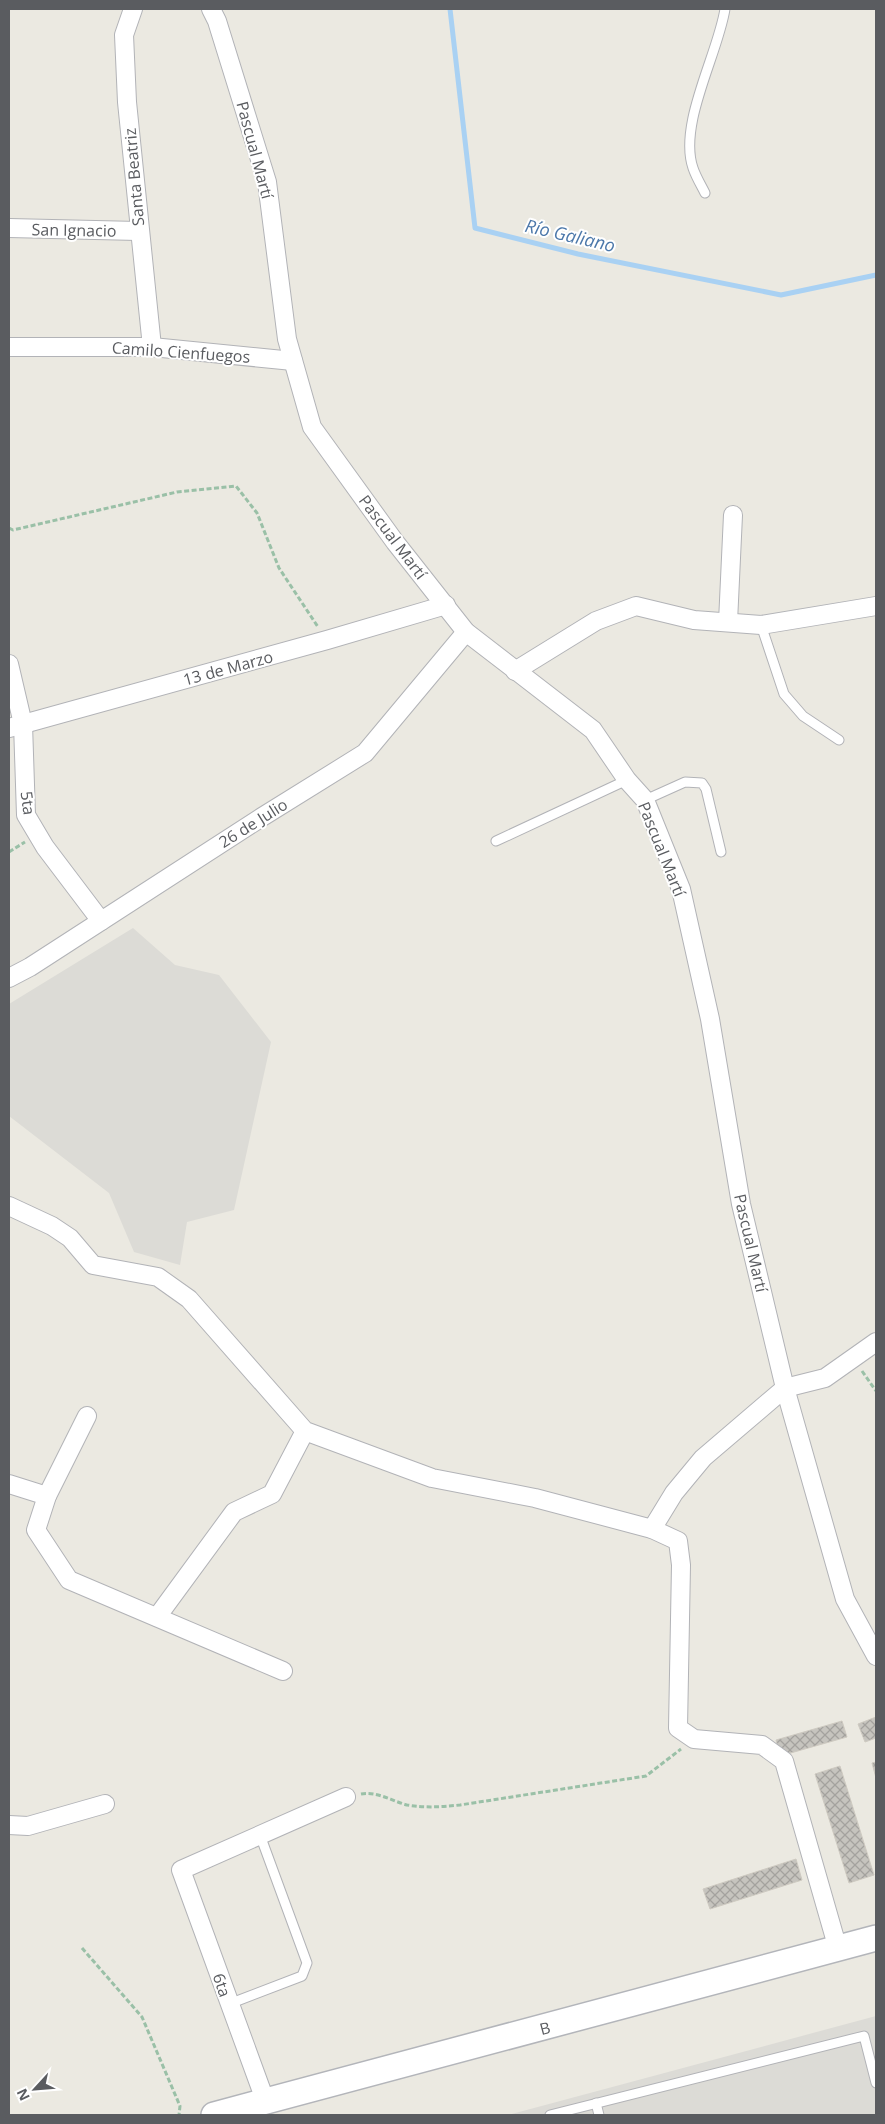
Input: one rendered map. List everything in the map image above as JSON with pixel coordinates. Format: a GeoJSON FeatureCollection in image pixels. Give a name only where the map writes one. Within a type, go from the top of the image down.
{"type":"FeatureCollection","features":[{"type":"Feature","properties":{"kind":"street","name":"Santa Beatriz"},"geometry":{"type":"LineString","coordinates":[[133,9],[124,35],[127,102],[138,231],[152,347]]}},
{"type":"Feature","properties":{"kind":"street","name":"Pascual Martí"},"geometry":{"type":"LineString","coordinates":[[210,9],[217,21],[267,182],[287,339],[312,427],[395,542],[466,632],[515,672],[593,730],[627,780],[645,800],[681,889],[710,1019],[741,1204],[785,1388],[845,1599],[876,1656]]}},
{"type":"Feature","properties":{"kind":"street","name":"San Ignacio"},"geometry":{"type":"LineString","coordinates":[[9,228],[138,231]]}},
{"type":"Feature","properties":{"kind":"street","name":"Camilo Cienfuegos"},"geometry":{"type":"LineString","coordinates":[[9,347],[152,347],[293,361]]}},
{"type":"Feature","properties":{"kind":"street"},"geometry":{"type":"LineString","coordinates":[[728,622],[733,515]]}},
{"type":"Feature","properties":{"kind":"street","name":"13 de Marzo"},"geometry":{"type":"LineString","coordinates":[[16,726],[446,605]]}},
{"type":"Feature","properties":{"kind":"street"},"geometry":{"type":"LineString","coordinates":[[515,672],[596,621],[636,606],[694,620],[761,625],[876,606]]}},
{"type":"Feature","properties":{"kind":"street","name":"26 de Julio"},"geometry":{"type":"LineString","coordinates":[[9,978],[30,967],[365,754],[466,632]]}},
{"type":"Feature","properties":{"kind":"street","name":"5ta"},"geometry":{"type":"LineString","coordinates":[[9,664],[26,815],[45,847],[101,921]]}},
{"type":"Feature","properties":{"kind":"street"},"geometry":{"type":"LineString","coordinates":[[9,1206],[52,1226],[70,1238],[93,1265],[158,1277],[190,1299],[304,1431],[432,1478],[535,1498],[652,1530],[678,1541],[681,1566],[678,1728],[694,1739],[762,1745],[784,1761],[838,1948]]}},
{"type":"Feature","properties":{"kind":"street"},"geometry":{"type":"LineString","coordinates":[[652,1530],[674,1493],[703,1458],[785,1388],[825,1378],[876,1342]]}},
{"type":"Feature","properties":{"kind":"street"},"geometry":{"type":"LineString","coordinates":[[88,1416],[47,1496],[36,1530],[69,1580],[283,1671]]}},
{"type":"Feature","properties":{"kind":"street"},"geometry":{"type":"LineString","coordinates":[[157,1617],[234,1512],[272,1494],[304,1431]]}},
{"type":"Feature","properties":{"kind":"street"},"geometry":{"type":"LineString","coordinates":[[9,1484],[47,1496]]}},
{"type":"Feature","properties":{"kind":"street"},"geometry":{"type":"LineString","coordinates":[[260,1835],[346,1797]]}},
{"type":"Feature","properties":{"kind":"street"},"geometry":{"type":"LineString","coordinates":[[9,1825],[28,1826],[105,1804]]}},
{"type":"Feature","properties":{"kind":"street","name":"6ta"},"geometry":{"type":"LineString","coordinates":[[260,1835],[182,1870],[228,2004],[265,2100]]}},
{"type":"Feature","properties":{"kind":"street","name":"B"},"geometry":{"type":"LineString","coordinates":[[214,2115],[876,1938]]}},
{"type":"Feature","properties":{"kind":"lane"},"geometry":{"type":"LineString","coordinates":[[705,193],[693,168],[690,151],[693,115],[722,26],[725,9]]}},
{"type":"Feature","properties":{"kind":"lane"},"geometry":{"type":"LineString","coordinates":[[761,625],[784,694],[803,716],[839,740]]}},
{"type":"Feature","properties":{"kind":"lane"},"geometry":{"type":"LineString","coordinates":[[496,841],[627,780]]}},
{"type":"Feature","properties":{"kind":"lane"},"geometry":{"type":"LineString","coordinates":[[645,800],[685,782],[702,784],[706,789],[721,852]]}},
{"type":"Feature","properties":{"kind":"lane"},"geometry":{"type":"LineString","coordinates":[[228,2004],[302,1976],[308,1963],[260,1835]]}},
{"type":"Feature","properties":{"kind":"lane"},"geometry":{"type":"LineString","coordinates":[[550,2115],[864,2036],[876,2083]]}},
{"type":"Feature","properties":{"kind":"lane"},"geometry":{"type":"LineString","coordinates":[[596,2103],[599,2115]]}},
{"type":"Feature","properties":{"kind":"path"},"geometry":{"type":"LineString","coordinates":[[9,528],[13,530],[177,492],[236,486],[257,513],[279,568],[327,640]]}},
{"type":"Feature","properties":{"kind":"path"},"geometry":{"type":"LineString","coordinates":[[853,1357],[876,1391]]}},
{"type":"Feature","properties":{"kind":"path"},"geometry":{"type":"LineString","coordinates":[[346,1797],[369,1793],[406,1804],[433,1808],[646,1776],[694,1739]]}},
{"type":"Feature","properties":{"kind":"path"},"geometry":{"type":"LineString","coordinates":[[82,1948],[142,2016],[180,2106],[179,2115]]}},
{"type":"Feature","properties":{"kind":"shaded area"},"geometry":{"type":"Polygon","coordinates":[[[133,928],[175,965],[219,975],[271,1042],[234,1210],[187,1222],[180,1265],[134,1252],[109,1193],[9,1116],[9,1004],[133,928]]]}},
{"type":"Feature","properties":{"kind":"shaded area"},"geometry":{"type":"Polygon","coordinates":[[[876,2016],[876,2115],[508,2115],[876,2016]]]}},
{"type":"Feature","properties":{"kind":"building"},"geometry":{"type":"Polygon","coordinates":[[[876,1717],[876,1738],[865,1742],[858,1724],[876,1717]]]}},
{"type":"Feature","properties":{"kind":"building"},"geometry":{"type":"Polygon","coordinates":[[[842,1721],[847,1737],[780,1756],[776,1740],[842,1721]]]}},
{"type":"Feature","properties":{"kind":"building"},"geometry":{"type":"Polygon","coordinates":[[[876,1762],[876,1778],[872,1763],[876,1762]]]}},
{"type":"Feature","properties":{"kind":"building"},"geometry":{"type":"Polygon","coordinates":[[[840,1766],[874,1875],[849,1883],[815,1774],[840,1766]]]}},
{"type":"Feature","properties":{"kind":"building"},"geometry":{"type":"Polygon","coordinates":[[[796,1859],[802,1880],[710,1909],[703,1889],[796,1859]]]}},
{"type":"Feature","properties":{"kind":"waterway","name":"Río Galiano"},"geometry":{"type":"LineString","coordinates":[[450,9],[475,228],[578,254],[781,295],[876,275]]}}]}
